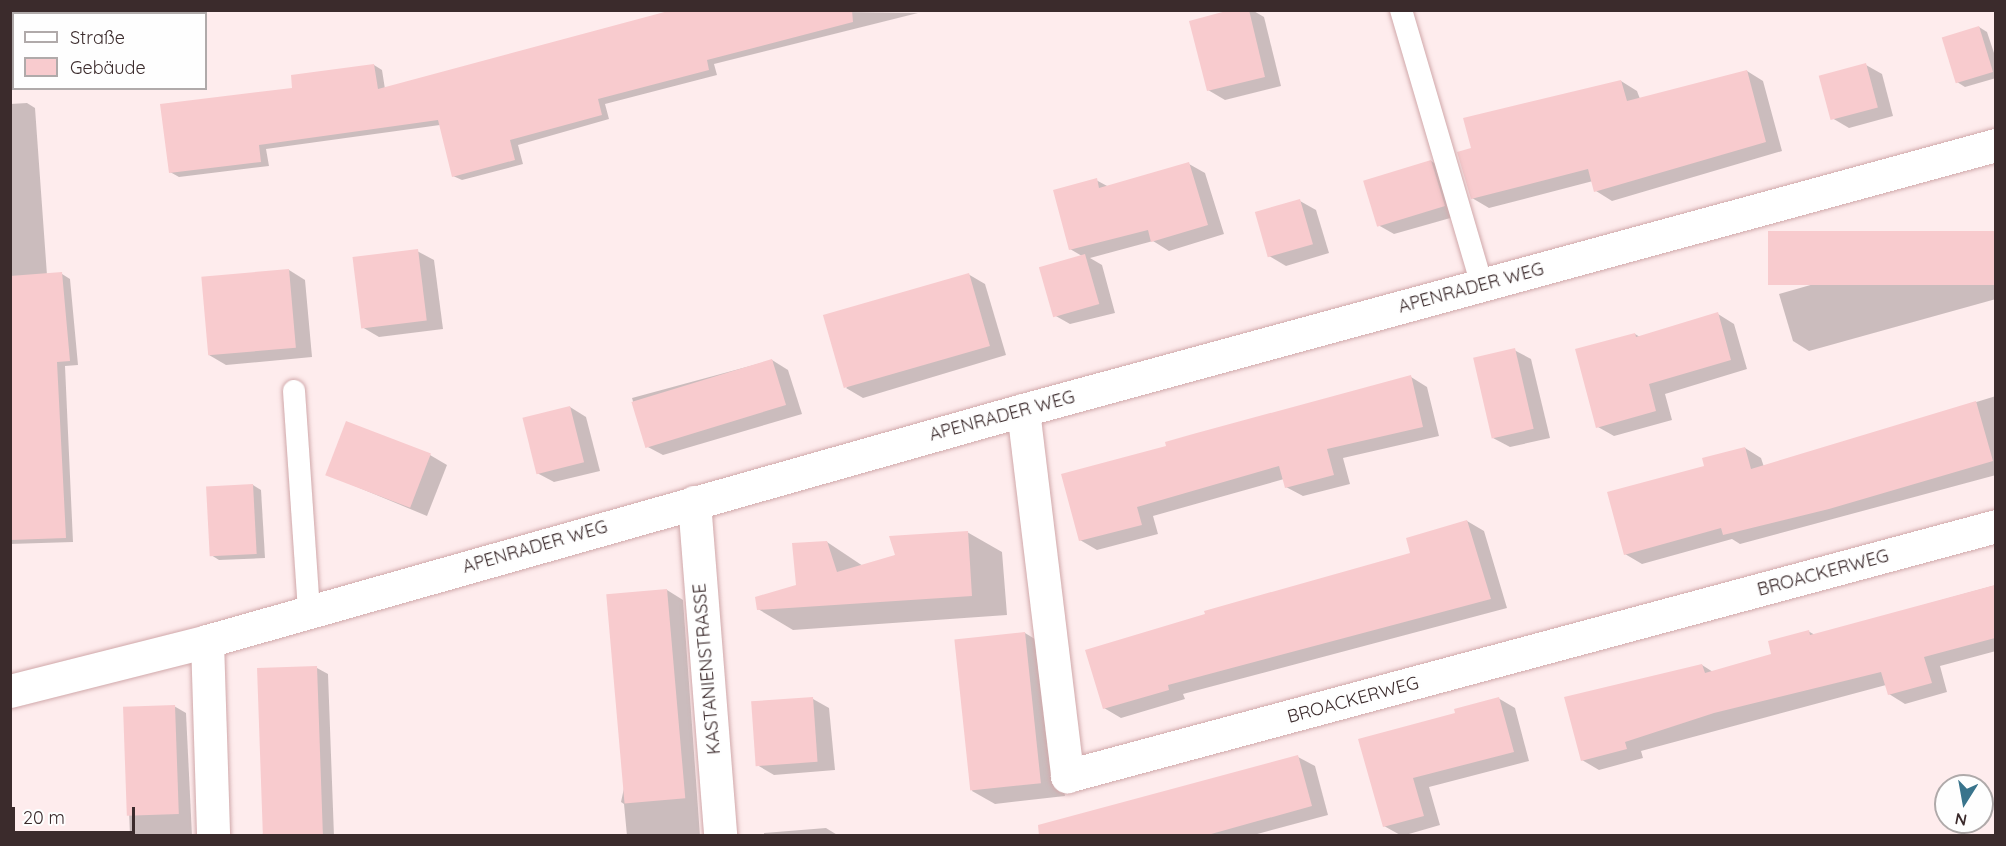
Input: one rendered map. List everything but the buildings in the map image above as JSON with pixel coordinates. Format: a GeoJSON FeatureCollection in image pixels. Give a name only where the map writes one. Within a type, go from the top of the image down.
{"type":"FeatureCollection","features":[{"type":"Feature","properties":{"kind":"street","name":"APENRADER WEG"},"geometry":{"type":"LineString","coordinates":[[10,691],[207,641],[1023,410],[1995,145]]}},
{"type":"Feature","properties":{"kind":"street","name":"BROACKERWEG"},"geometry":{"type":"LineString","coordinates":[[1023,410],[1067,776],[1995,526]]}},
{"type":"Feature","properties":{"kind":"street","name":"KASTANIENSTRASSE"},"geometry":{"type":"LineString","coordinates":[[694,502],[720,836]]}},
{"type":"Feature","properties":{"kind":"street"},"geometry":{"type":"LineString","coordinates":[[207,641],[213,836]]}},
{"type":"Feature","properties":{"kind":"lane"},"geometry":{"type":"LineString","coordinates":[[1401,10],[1482,285]]}},
{"type":"Feature","properties":{"kind":"lane"},"geometry":{"type":"LineString","coordinates":[[294,391],[309,612]]}}]}
